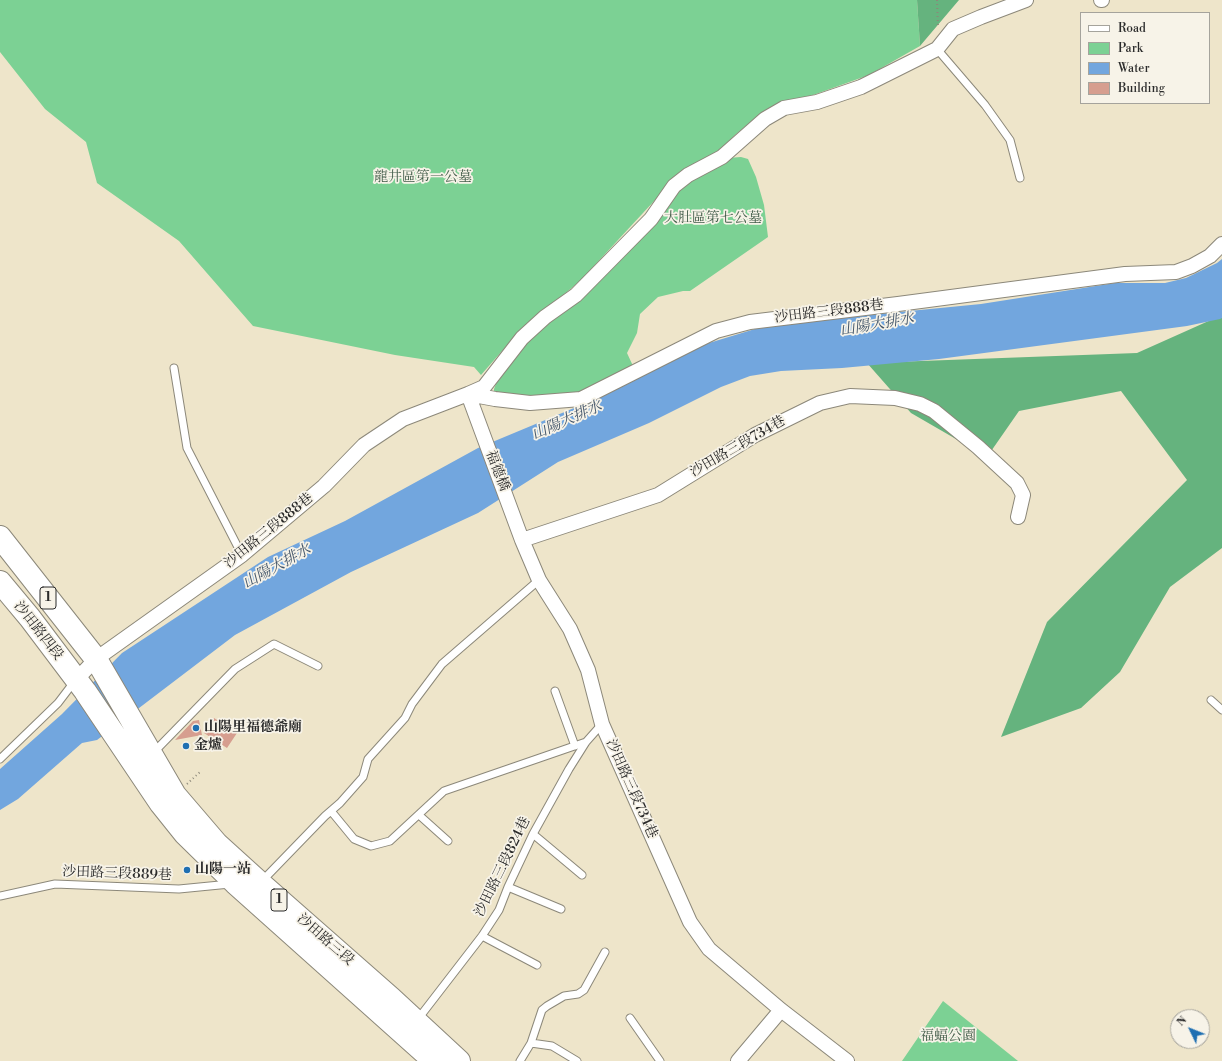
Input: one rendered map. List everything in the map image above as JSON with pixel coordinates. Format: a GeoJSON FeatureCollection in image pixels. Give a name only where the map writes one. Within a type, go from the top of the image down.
{"type":"FeatureCollection","features":[{"type":"Feature","properties":{"kind":"main road","name":"沙田路四段"},"geometry":{"type":"LineString","coordinates":[[0,537],[101,668]]}},
{"type":"Feature","properties":{"kind":"main road","name":"沙田路四段"},"geometry":{"type":"LineString","coordinates":[[0,582],[30,618],[80,686]]}},
{"type":"Feature","properties":{"kind":"main road","name":"沙田路三段"},"geometry":{"type":"LineString","coordinates":[[101,668],[128,715],[144,762],[161,804],[185,834],[235,883],[411,1028],[459,1061]]}},
{"type":"Feature","properties":{"kind":"main road","name":"沙田路三段"},"geometry":{"type":"LineString","coordinates":[[80,686],[109,726],[175,795],[218,844],[411,1028],[434,1061]]}},
{"type":"Feature","properties":{"kind":"street"},"geometry":{"type":"LineString","coordinates":[[468,394],[484,387],[522,338],[546,317],[576,295],[651,218],[674,186],[688,175],[722,157],[765,119],[784,108],[817,102],[861,87],[937,49],[953,29],[1026,0]]}},
{"type":"Feature","properties":{"kind":"street","name":"沙田路三段888巷"},"geometry":{"type":"LineString","coordinates":[[80,686],[242,555],[324,486],[364,445],[403,419],[468,394],[530,403],[581,399],[716,331],[750,322],[1125,274],[1176,272],[1192,266],[1210,256],[1222,244]]}},
{"type":"Feature","properties":{"kind":"street","name":"福德橋"},"geometry":{"type":"LineString","coordinates":[[468,394],[510,506]]}},
{"type":"Feature","properties":{"kind":"street","name":"沙田路三段734巷"},"geometry":{"type":"LineString","coordinates":[[522,540],[658,495],[755,435],[820,403],[850,396],[895,398],[920,404],[934,411],[978,447],[1017,483],[1023,495],[1018,517]]}},
{"type":"Feature","properties":{"kind":"street","name":"沙田路三段734巷"},"geometry":{"type":"LineString","coordinates":[[510,506],[522,540],[539,580],[570,629],[588,670],[602,724],[690,922],[709,949],[781,1010],[847,1061]]}},
{"type":"Feature","properties":{"kind":"street"},"geometry":{"type":"LineString","coordinates":[[738,1061],[781,1010]]}},
{"type":"Feature","properties":{"kind":"lane"},"geometry":{"type":"LineString","coordinates":[[937,49],[985,105],[1010,140],[1020,178]]}},
{"type":"Feature","properties":{"kind":"lane"},"geometry":{"type":"LineString","coordinates":[[174,368],[187,448],[242,555]]}},
{"type":"Feature","properties":{"kind":"lane"},"geometry":{"type":"LineString","coordinates":[[235,883],[260,883],[340,803],[363,777],[368,759],[406,718],[412,704],[442,664],[539,580]]}},
{"type":"Feature","properties":{"kind":"lane"},"geometry":{"type":"LineString","coordinates":[[144,762],[235,669],[274,644],[318,666]]}},
{"type":"Feature","properties":{"kind":"lane"},"geometry":{"type":"LineString","coordinates":[[0,759],[58,703],[80,686]]}},
{"type":"Feature","properties":{"kind":"lane"},"geometry":{"type":"LineString","coordinates":[[555,691],[576,746]]}},
{"type":"Feature","properties":{"kind":"lane"},"geometry":{"type":"LineString","coordinates":[[1211,700],[1222,710]]}},
{"type":"Feature","properties":{"kind":"lane","name":"沙田路三段824巷"},"geometry":{"type":"LineString","coordinates":[[411,1028],[482,936],[499,910],[533,834],[569,769],[586,742],[602,724]]}},
{"type":"Feature","properties":{"kind":"lane","name":"沙田路三段824巷"},"geometry":{"type":"LineString","coordinates":[[331,811],[354,840],[371,846],[390,841],[444,792],[586,742]]}},
{"type":"Feature","properties":{"kind":"lane"},"geometry":{"type":"LineString","coordinates":[[419,815],[448,841]]}},
{"type":"Feature","properties":{"kind":"lane"},"geometry":{"type":"LineString","coordinates":[[533,834],[582,875]]}},
{"type":"Feature","properties":{"kind":"lane","name":"沙田路三段889巷"},"geometry":{"type":"LineString","coordinates":[[0,896],[55,884],[179,889],[235,883]]}},
{"type":"Feature","properties":{"kind":"lane"},"geometry":{"type":"LineString","coordinates":[[508,887],[560,909]]}},
{"type":"Feature","properties":{"kind":"lane"},"geometry":{"type":"LineString","coordinates":[[482,936],[537,965]]}},
{"type":"Feature","properties":{"kind":"lane"},"geometry":{"type":"LineString","coordinates":[[520,1061],[531,1043],[542,1010],[564,996],[578,994],[584,990],[604,952]]}},
{"type":"Feature","properties":{"kind":"lane"},"geometry":{"type":"LineString","coordinates":[[630,1018],[660,1061]]}},
{"type":"Feature","properties":{"kind":"lane"},"geometry":{"type":"LineString","coordinates":[[531,1043],[552,1046],[576,1061]]}},
{"type":"Feature","properties":{"kind":"path"},"geometry":{"type":"LineString","coordinates":[[937,0],[937,49]]}},
{"type":"Feature","properties":{"kind":"green space","name":"龍井區第一公墓"},"geometry":{"type":"Polygon","coordinates":[[[0,0],[917,0],[920,46],[869,75],[760,114],[735,135],[715,155],[680,173],[581,280],[516,335],[481,375],[474,367],[395,355],[253,326],[179,241],[97,183],[86,142],[45,109],[0,52],[0,0]]]}},
{"type":"Feature","properties":{"kind":"green space"},"geometry":{"type":"Polygon","coordinates":[[[917,0],[959,0],[920,46],[917,0]]]}},
{"type":"Feature","properties":{"kind":"green space","name":"大肚區第七公墓"},"geometry":{"type":"Polygon","coordinates":[[[741,157],[748,159],[756,177],[764,205],[768,237],[690,291],[683,291],[658,297],[640,314],[637,333],[627,353],[633,366],[578,393],[542,399],[494,392],[497,381],[517,352],[685,180],[728,158],[741,157]]]}},
{"type":"Feature","properties":{"kind":"green space"},"geometry":{"type":"Polygon","coordinates":[[[1222,315],[1222,548],[1170,587],[1120,672],[1081,708],[1001,737],[1047,622],[1187,480],[1121,391],[1019,411],[987,457],[911,413],[867,363],[1137,353],[1222,315]]]}},
{"type":"Feature","properties":{"kind":"green space","name":"福蝠公園"},"geometry":{"type":"Polygon","coordinates":[[[943,1001],[1018,1061],[902,1061],[943,1001]]]}},
{"type":"Feature","properties":{"kind":"water","name":"山陽大排水"},"geometry":{"type":"Polygon","coordinates":[[[1222,259],[1222,318],[1220,319],[1187,326],[939,359],[842,368],[781,371],[750,376],[721,387],[649,423],[558,462],[478,513],[351,572],[235,635],[97,740],[82,743],[18,799],[0,810],[0,769],[62,714],[122,653],[268,557],[345,521],[478,448],[574,408],[686,350],[755,329],[838,318],[981,304],[1115,283],[1165,283],[1186,278],[1217,263],[1222,259]]]}},
{"type":"Feature","properties":{"kind":"building"},"geometry":{"type":"Polygon","coordinates":[[[214,718],[237,733],[227,748],[204,733],[214,718]]]}},
{"type":"Feature","properties":{"kind":"building"},"geometry":{"type":"Polygon","coordinates":[[[199,720],[202,735],[175,740],[193,721],[199,720]]]}},
{"type":"Feature","properties":{"kind":"place","name":"山陽里福德爺廟"},"geometry":{"type":"Point","coordinates":[196,728]}},
{"type":"Feature","properties":{"kind":"place","name":"金爐"},"geometry":{"type":"Point","coordinates":[186,746]}},
{"type":"Feature","properties":{"kind":"place","name":"山陽一站"},"geometry":{"type":"Point","coordinates":[187,870]}}]}
